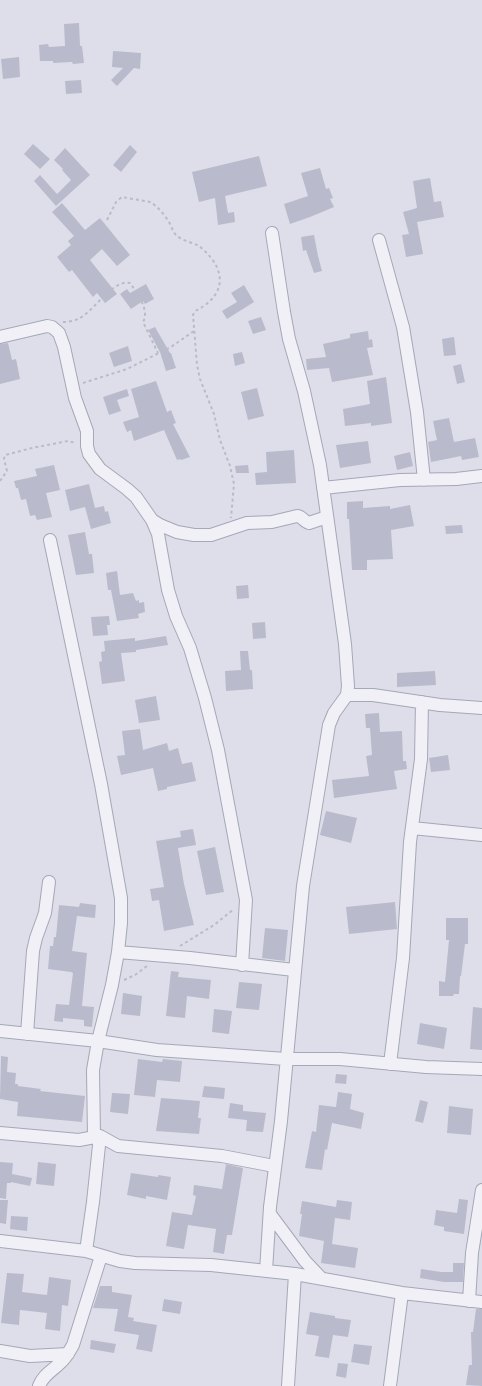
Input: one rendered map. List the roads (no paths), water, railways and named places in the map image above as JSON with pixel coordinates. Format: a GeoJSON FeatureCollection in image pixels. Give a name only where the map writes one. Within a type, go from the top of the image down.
{"type":"FeatureCollection","features":[{"type":"Feature","properties":{"kind":"street"},"geometry":{"type":"LineString","coordinates":[[266,1271],[274,1166],[281,1121],[303,886],[329,725],[334,713],[347,695],[348,686],[345,644],[324,488],[304,391],[289,339],[272,233]]}},
{"type":"Feature","properties":{"kind":"street"},"geometry":{"type":"LineString","coordinates":[[379,240],[403,326],[417,412],[424,480]]}},
{"type":"Feature","properties":{"kind":"street"},"geometry":{"type":"LineString","coordinates":[[0,337],[47,326],[55,329],[59,333],[64,347],[75,398],[87,431],[87,446],[89,454],[100,469],[136,497],[152,520],[158,534],[168,590],[174,610],[190,648],[207,705],[218,750],[246,900],[242,965]]}},
{"type":"Feature","properties":{"kind":"street"},"geometry":{"type":"LineString","coordinates":[[324,488],[400,480],[456,479],[482,476]]}},
{"type":"Feature","properties":{"kind":"street"},"geometry":{"type":"LineString","coordinates":[[152,520],[168,529],[194,535],[211,535],[247,523],[272,522],[294,516],[300,516],[309,523],[328,517]]}},
{"type":"Feature","properties":{"kind":"street"},"geometry":{"type":"LineString","coordinates":[[50,540],[101,784],[121,898],[121,923],[118,952],[93,1070],[97,1136],[93,1202],[86,1251]]}},
{"type":"Feature","properties":{"kind":"street"},"geometry":{"type":"LineString","coordinates":[[347,695],[372,695],[440,705],[482,708]]}},
{"type":"Feature","properties":{"kind":"street"},"geometry":{"type":"LineString","coordinates":[[390,1064],[403,958],[412,828],[421,759],[422,702]]}},
{"type":"Feature","properties":{"kind":"street"},"geometry":{"type":"LineString","coordinates":[[412,828],[482,835]]}},
{"type":"Feature","properties":{"kind":"street"},"geometry":{"type":"LineString","coordinates":[[27,1034],[33,952],[36,938],[45,913],[49,882]]}},
{"type":"Feature","properties":{"kind":"street"},"geometry":{"type":"LineString","coordinates":[[118,952],[294,970]]}},
{"type":"Feature","properties":{"kind":"street"},"geometry":{"type":"LineString","coordinates":[[0,1031],[157,1050],[286,1059],[340,1059],[426,1067],[482,1069]]}},
{"type":"Feature","properties":{"kind":"street"},"geometry":{"type":"LineString","coordinates":[[0,1133],[79,1140],[86,1140],[97,1136],[118,1146],[222,1156],[274,1166]]}},
{"type":"Feature","properties":{"kind":"street"},"geometry":{"type":"LineString","coordinates":[[469,1301],[472,1253],[482,1190]]}},
{"type":"Feature","properties":{"kind":"street"},"geometry":{"type":"LineString","coordinates":[[270,1214],[305,1261],[322,1279]]}},
{"type":"Feature","properties":{"kind":"street"},"geometry":{"type":"LineString","coordinates":[[0,1242],[86,1251],[120,1261],[135,1263],[211,1265],[295,1274],[402,1293],[482,1302]]}},
{"type":"Feature","properties":{"kind":"street"},"geometry":{"type":"LineString","coordinates":[[39,1386],[42,1378],[59,1365],[73,1345],[102,1256]]}},
{"type":"Feature","properties":{"kind":"street"},"geometry":{"type":"LineString","coordinates":[[288,1386],[295,1274]]}},
{"type":"Feature","properties":{"kind":"street"},"geometry":{"type":"LineString","coordinates":[[390,1386],[402,1293]]}},
{"type":"Feature","properties":{"kind":"street"},"geometry":{"type":"LineString","coordinates":[[0,1351],[30,1356],[68,1354]]}}]}
